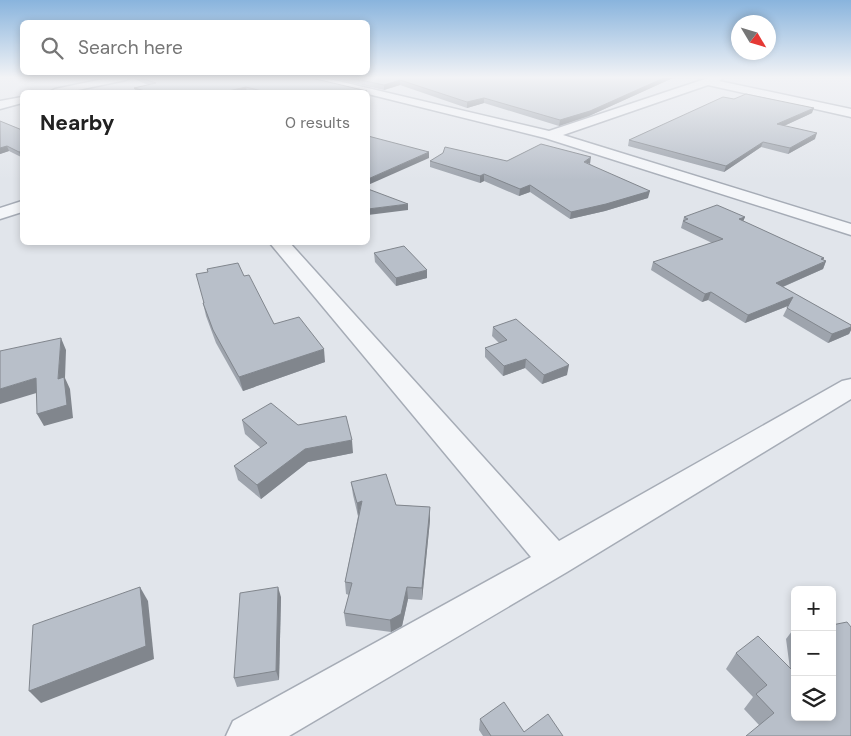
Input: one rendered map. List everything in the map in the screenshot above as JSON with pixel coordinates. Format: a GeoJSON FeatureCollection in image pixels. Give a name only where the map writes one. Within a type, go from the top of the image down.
{"type":"FeatureCollection","features":[{"type":"Feature","properties":{"kind":"street"},"geometry":{"type":"LineString","coordinates":[[453,111],[550,135],[851,230]]}},
{"type":"Feature","properties":{"kind":"street"},"geometry":{"type":"LineString","coordinates":[[550,135],[618,111]]}},
{"type":"Feature","properties":{"kind":"street"},"geometry":{"type":"LineString","coordinates":[[0,214],[20,207]]}},
{"type":"Feature","properties":{"kind":"street"},"geometry":{"type":"LineString","coordinates":[[281,245],[555,562]]}},
{"type":"Feature","properties":{"kind":"street"},"geometry":{"type":"LineString","coordinates":[[248,736],[555,562],[851,388]]}},
{"type":"Feature","properties":{"kind":"building"},"geometry":{"type":"Polygon","coordinates":[[[530,111],[589,111],[560,120],[530,111]]]}},
{"type":"Feature","properties":{"kind":"building"},"geometry":{"type":"Polygon","coordinates":[[[692,111],[806,111],[777,124],[817,133],[790,148],[763,142],[726,166],[629,140],[692,111]]]}},
{"type":"Feature","properties":{"kind":"building"},"geometry":{"type":"Polygon","coordinates":[[[0,121],[20,129],[20,152],[7,146],[0,148],[0,121]]]}},
{"type":"Feature","properties":{"kind":"building"},"geometry":{"type":"Polygon","coordinates":[[[370,137],[429,152],[370,178],[370,137]]]}},
{"type":"Feature","properties":{"kind":"building"},"geometry":{"type":"Polygon","coordinates":[[[541,144],[591,157],[584,162],[650,191],[571,212],[530,185],[520,189],[484,174],[480,176],[430,161],[443,153],[445,147],[507,161],[541,144]]]}},
{"type":"Feature","properties":{"kind":"building"},"geometry":{"type":"Polygon","coordinates":[[[370,190],[408,204],[370,209],[370,190]]]}},
{"type":"Feature","properties":{"kind":"building"},"geometry":{"type":"Polygon","coordinates":[[[717,205],[745,217],[739,219],[824,258],[821,259],[826,261],[776,283],[851,325],[851,327],[832,334],[787,308],[793,297],[748,315],[711,292],[705,294],[653,262],[723,239],[683,221],[688,219],[684,217],[717,205]]]}},
{"type":"Feature","properties":{"kind":"building"},"geometry":{"type":"Polygon","coordinates":[[[404,246],[427,270],[396,278],[374,253],[404,246]]]}},
{"type":"Feature","properties":{"kind":"building"},"geometry":{"type":"Polygon","coordinates":[[[238,263],[244,276],[249,275],[274,324],[299,317],[324,349],[239,377],[213,330],[203,303],[196,274],[208,272],[207,269],[238,263]]]}},
{"type":"Feature","properties":{"kind":"building"},"geometry":{"type":"Polygon","coordinates":[[[516,319],[569,365],[544,375],[526,359],[504,366],[485,348],[507,340],[493,327],[516,319]]]}},
{"type":"Feature","properties":{"kind":"building"},"geometry":{"type":"Polygon","coordinates":[[[61,338],[58,379],[64,377],[67,405],[37,414],[36,378],[0,389],[0,351],[61,338]]]}},
{"type":"Feature","properties":{"kind":"building"},"geometry":{"type":"Polygon","coordinates":[[[271,403],[298,425],[346,416],[352,440],[305,449],[257,485],[234,466],[267,443],[242,420],[271,403]]]}},
{"type":"Feature","properties":{"kind":"building"},"geometry":{"type":"Polygon","coordinates":[[[386,474],[396,505],[430,507],[422,588],[407,587],[401,614],[390,620],[344,613],[352,583],[345,582],[362,501],[357,503],[351,482],[386,474]]]}},
{"type":"Feature","properties":{"kind":"building"},"geometry":{"type":"Polygon","coordinates":[[[140,587],[146,646],[29,691],[33,625],[140,587]]]}},
{"type":"Feature","properties":{"kind":"building"},"geometry":{"type":"Polygon","coordinates":[[[278,587],[276,671],[234,678],[240,593],[278,587]]]}},
{"type":"Feature","properties":{"kind":"building"},"geometry":{"type":"Polygon","coordinates":[[[847,622],[851,627],[851,736],[746,736],[774,713],[756,694],[767,685],[736,653],[758,636],[791,669],[791,721],[836,721],[836,624],[847,622]]]}},
{"type":"Feature","properties":{"kind":"building"},"geometry":{"type":"Polygon","coordinates":[[[504,702],[524,732],[548,714],[563,736],[491,736],[480,719],[504,702]]]}}]}
